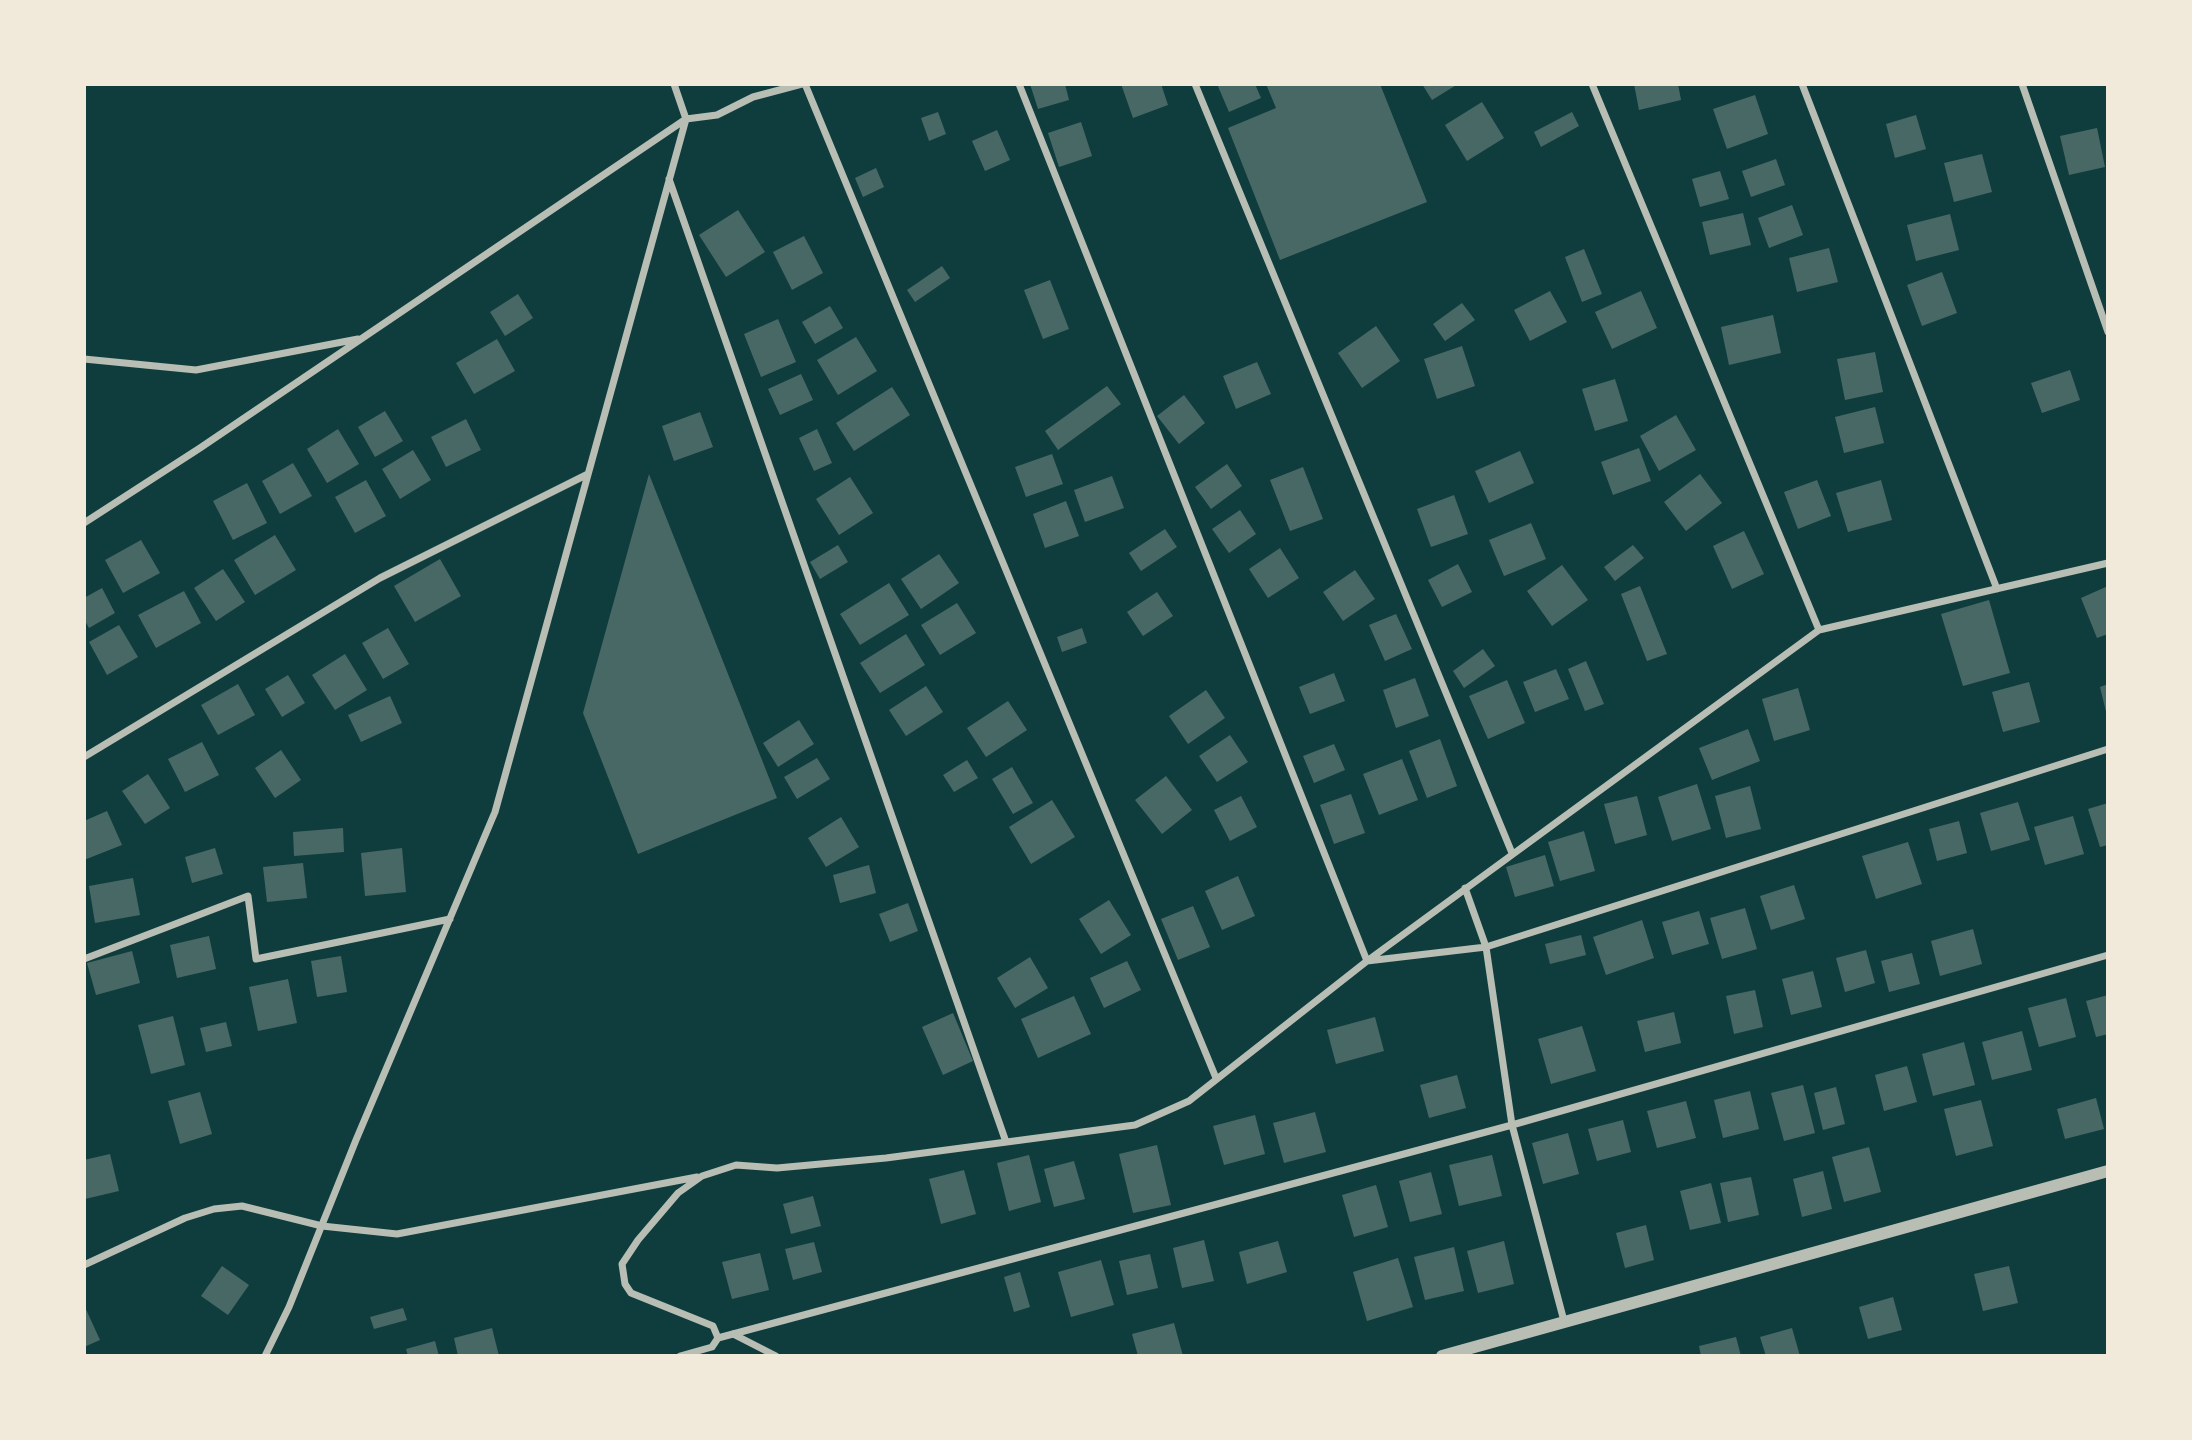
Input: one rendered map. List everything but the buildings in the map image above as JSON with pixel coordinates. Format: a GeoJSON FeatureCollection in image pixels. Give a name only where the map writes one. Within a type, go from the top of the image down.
{"type":"FeatureCollection","features":[{"type":"Feature","properties":{"kind":"street"},"geometry":{"type":"LineString","coordinates":[[265,1356],[289,1307],[495,812],[686,119],[674,84]]}},
{"type":"Feature","properties":{"kind":"street"},"geometry":{"type":"LineString","coordinates":[[84,523],[686,119],[717,115],[753,97],[804,84],[1216,1079]]}},
{"type":"Feature","properties":{"kind":"street"},"geometry":{"type":"LineString","coordinates":[[1019,84],[1367,961]]}},
{"type":"Feature","properties":{"kind":"street"},"geometry":{"type":"LineString","coordinates":[[1195,84],[1512,853]]}},
{"type":"Feature","properties":{"kind":"street"},"geometry":{"type":"LineString","coordinates":[[1592,84],[1819,630]]}},
{"type":"Feature","properties":{"kind":"street"},"geometry":{"type":"LineString","coordinates":[[1802,84],[1997,589]]}},
{"type":"Feature","properties":{"kind":"street"},"geometry":{"type":"LineString","coordinates":[[2022,84],[2108,332]]}},
{"type":"Feature","properties":{"kind":"street"},"geometry":{"type":"LineString","coordinates":[[669,179],[1006,1142]]}},
{"type":"Feature","properties":{"kind":"street"},"geometry":{"type":"LineString","coordinates":[[84,359],[196,370],[363,338]]}},
{"type":"Feature","properties":{"kind":"street"},"geometry":{"type":"LineString","coordinates":[[84,757],[380,578],[587,474]]}},
{"type":"Feature","properties":{"kind":"street"},"geometry":{"type":"LineString","coordinates":[[84,1265],[185,1218],[214,1209],[242,1206],[322,1226],[397,1234],[702,1176],[736,1166],[777,1168],[1135,1125],[1189,1101],[1367,961],[1819,630],[2108,563]]}},
{"type":"Feature","properties":{"kind":"street"},"geometry":{"type":"LineString","coordinates":[[1367,961],[1486,947],[2108,749]]}},
{"type":"Feature","properties":{"kind":"street"},"geometry":{"type":"LineString","coordinates":[[1465,888],[1486,947],[1512,1125],[1564,1321]]}},
{"type":"Feature","properties":{"kind":"street"},"geometry":{"type":"LineString","coordinates":[[84,959],[248,896],[256,959],[450,919]]}},
{"type":"Feature","properties":{"kind":"street"},"geometry":{"type":"LineString","coordinates":[[680,1356],[712,1347],[718,1338],[1512,1125],[2108,955]]}},
{"type":"Feature","properties":{"kind":"street"},"geometry":{"type":"LineString","coordinates":[[1442,1356],[2108,1171]]}},
{"type":"Feature","properties":{"kind":"street"},"geometry":{"type":"LineString","coordinates":[[702,1176],[678,1193],[638,1240],[622,1264],[625,1284],[631,1293],[713,1326],[718,1338]]}},
{"type":"Feature","properties":{"kind":"street"},"geometry":{"type":"LineString","coordinates":[[733,1334],[776,1356]]}}]}
